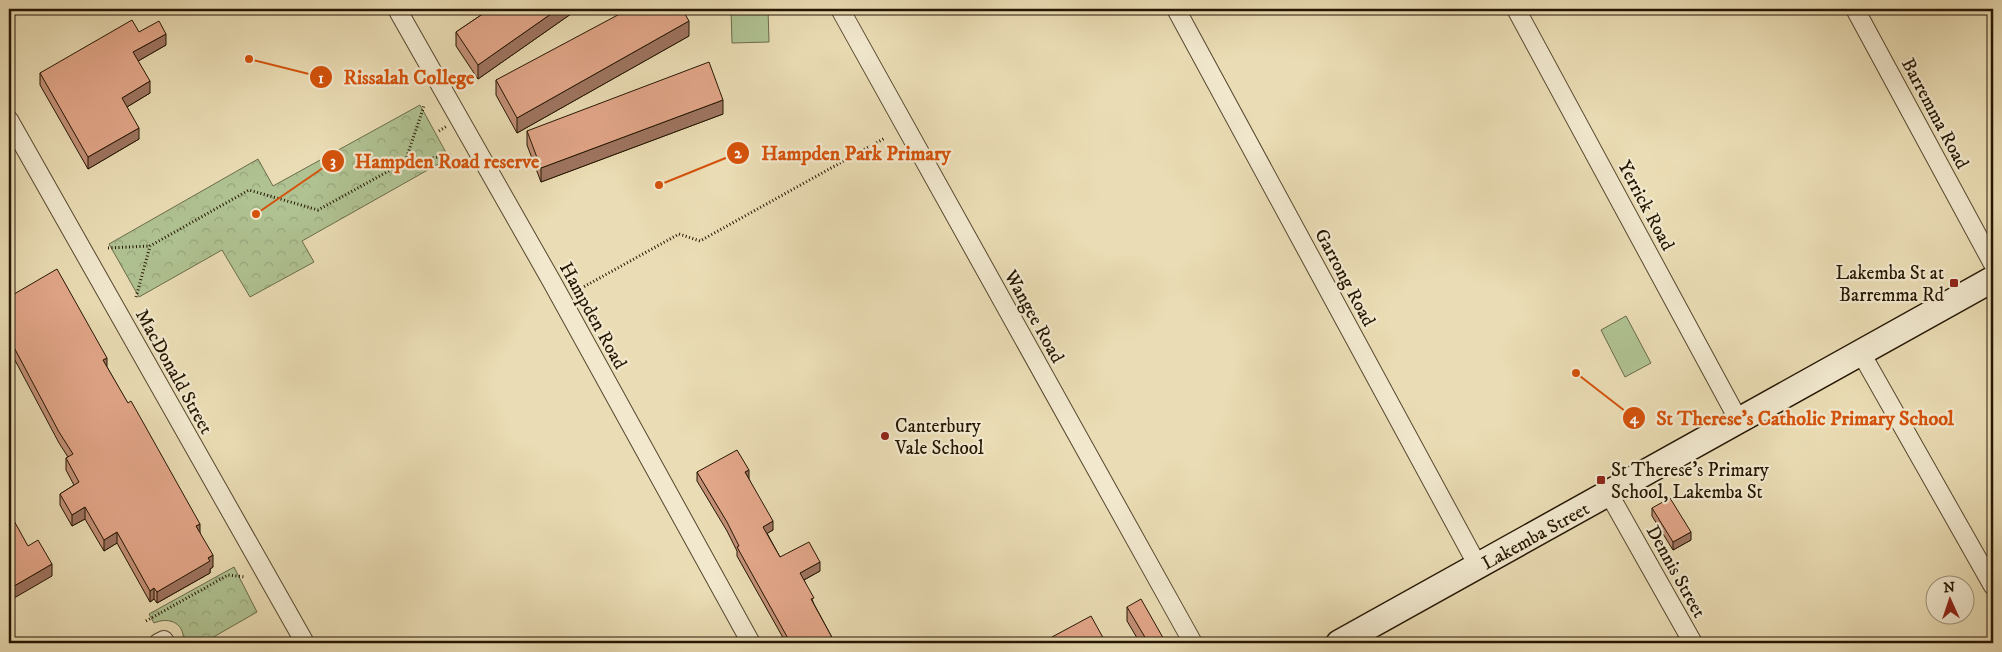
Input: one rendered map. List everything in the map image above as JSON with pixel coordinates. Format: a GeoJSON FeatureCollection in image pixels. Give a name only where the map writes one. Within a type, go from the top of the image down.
{"type":"FeatureCollection","features":[{"type":"Feature","properties":{"kind":"main road","name":"Lakemba Street"},"geometry":{"type":"LineString","coordinates":[[1349,641],[1478,566],[1993,279]]}},
{"type":"Feature","properties":{"kind":"street","name":"Hampden Road"},"geometry":{"type":"LineString","coordinates":[[397,9],[556,290],[751,643]]}},
{"type":"Feature","properties":{"kind":"street","name":"Wangee Road"},"geometry":{"type":"LineString","coordinates":[[840,9],[1193,643]]}},
{"type":"Feature","properties":{"kind":"street","name":"Garrong Road"},"geometry":{"type":"LineString","coordinates":[[1176,9],[1478,566]]}},
{"type":"Feature","properties":{"kind":"street","name":"Yerrick Road"},"geometry":{"type":"LineString","coordinates":[[1516,9],[1739,421]]}},
{"type":"Feature","properties":{"kind":"street","name":"Barremma Road"},"geometry":{"type":"LineString","coordinates":[[1855,9],[1993,264]]}},
{"type":"Feature","properties":{"kind":"street","name":"MacDonald Street"},"geometry":{"type":"LineString","coordinates":[[9,120],[305,643]]}},
{"type":"Feature","properties":{"kind":"street"},"geometry":{"type":"LineString","coordinates":[[1861,353],[1993,586]]}},
{"type":"Feature","properties":{"kind":"street","name":"Dennis Street"},"geometry":{"type":"LineString","coordinates":[[1609,494],[1693,643]]}},
{"type":"Feature","properties":{"kind":"path"},"geometry":{"type":"LineString","coordinates":[[406,162],[424,106]]}},
{"type":"Feature","properties":{"kind":"path"},"geometry":{"type":"LineString","coordinates":[[578,290],[679,234],[700,242],[885,138]]}},
{"type":"Feature","properties":{"kind":"path"},"geometry":{"type":"LineString","coordinates":[[108,248],[150,246],[249,190],[318,210],[406,162],[452,155]]}},
{"type":"Feature","properties":{"kind":"path"},"geometry":{"type":"LineString","coordinates":[[136,297],[150,246]]}},
{"type":"Feature","properties":{"kind":"path"},"geometry":{"type":"LineString","coordinates":[[146,621],[228,576],[245,577]]}},
{"type":"Feature","properties":{"kind":"green space"},"geometry":{"type":"Polygon","coordinates":[[[731,9],[768,9],[769,42],[732,43],[731,9]]]}},
{"type":"Feature","properties":{"kind":"green space"},"geometry":{"type":"Polygon","coordinates":[[[420,105],[449,158],[302,241],[314,262],[250,297],[222,250],[139,297],[109,244],[258,159],[273,186],[420,105]]]}},
{"type":"Feature","properties":{"kind":"green space"},"geometry":{"type":"Polygon","coordinates":[[[1626,316],[1651,363],[1625,377],[1601,330],[1626,316]]]}},
{"type":"Feature","properties":{"kind":"green space"},"geometry":{"type":"Polygon","coordinates":[[[234,567],[257,612],[203,643],[183,643],[182,631],[176,623],[166,620],[154,623],[149,614],[234,567]]]}},
{"type":"Feature","properties":{"kind":"building"},"geometry":{"type":"Polygon","coordinates":[[[490,9],[558,9],[478,65],[456,32],[490,9]]]}},
{"type":"Feature","properties":{"kind":"building"},"geometry":{"type":"Polygon","coordinates":[[[629,9],[682,9],[689,21],[517,118],[496,80],[629,9]]]}},
{"type":"Feature","properties":{"kind":"building"},"geometry":{"type":"Polygon","coordinates":[[[132,20],[139,32],[159,21],[166,34],[133,52],[150,81],[122,98],[139,128],[88,157],[40,73],[132,20]]]}},
{"type":"Feature","properties":{"kind":"building"},"geometry":{"type":"Polygon","coordinates":[[[709,62],[723,100],[541,168],[527,131],[709,62]]]}},
{"type":"Feature","properties":{"kind":"building"},"geometry":{"type":"Polygon","coordinates":[[[57,269],[107,358],[103,360],[128,403],[131,401],[200,524],[196,526],[213,555],[208,558],[210,561],[157,592],[154,588],[150,591],[117,532],[104,540],[85,507],[72,515],[60,494],[79,482],[66,458],[73,454],[59,432],[9,338],[9,297],[57,269]]]}},
{"type":"Feature","properties":{"kind":"building"},"geometry":{"type":"Polygon","coordinates":[[[737,450],[749,470],[745,472],[773,521],[763,527],[780,557],[809,542],[820,562],[800,573],[814,598],[811,599],[835,643],[797,643],[795,640],[790,642],[737,547],[739,546],[727,522],[697,472],[737,450]]]}},
{"type":"Feature","properties":{"kind":"building"},"geometry":{"type":"Polygon","coordinates":[[[1670,498],[1691,532],[1673,542],[1652,508],[1670,498]]]}},
{"type":"Feature","properties":{"kind":"building"},"geometry":{"type":"Polygon","coordinates":[[[13,519],[28,546],[38,540],[52,564],[9,589],[9,521],[13,519]]]}},
{"type":"Feature","properties":{"kind":"building"},"geometry":{"type":"Polygon","coordinates":[[[1141,599],[1166,643],[1139,643],[1146,639],[1127,607],[1141,599]]]}},
{"type":"Feature","properties":{"kind":"building"},"geometry":{"type":"Polygon","coordinates":[[[1091,616],[1106,643],[1055,643],[1052,637],[1091,616]]]}},
{"type":"Feature","properties":{"kind":"place","name":"Rissalah College"},"geometry":{"type":"Point","coordinates":[249,59]}},
{"type":"Feature","properties":{"kind":"place","name":"Hampden Park Primary"},"geometry":{"type":"Point","coordinates":[659,185]}},
{"type":"Feature","properties":{"kind":"place","name":"Hampden Road reserve"},"geometry":{"type":"Point","coordinates":[256,214]}},
{"type":"Feature","properties":{"kind":"place","name":"Lakemba St at Barremma Rd"},"geometry":{"type":"Point","coordinates":[1954,283]}},
{"type":"Feature","properties":{"kind":"place","name":"St Therese's Catholic Primary School"},"geometry":{"type":"Point","coordinates":[1576,373]}},
{"type":"Feature","properties":{"kind":"place","name":"Canterbury Vale School"},"geometry":{"type":"Point","coordinates":[885,436]}},
{"type":"Feature","properties":{"kind":"place","name":"St Therese's Primary School, Lakemba St"},"geometry":{"type":"Point","coordinates":[1601,480]}}]}
